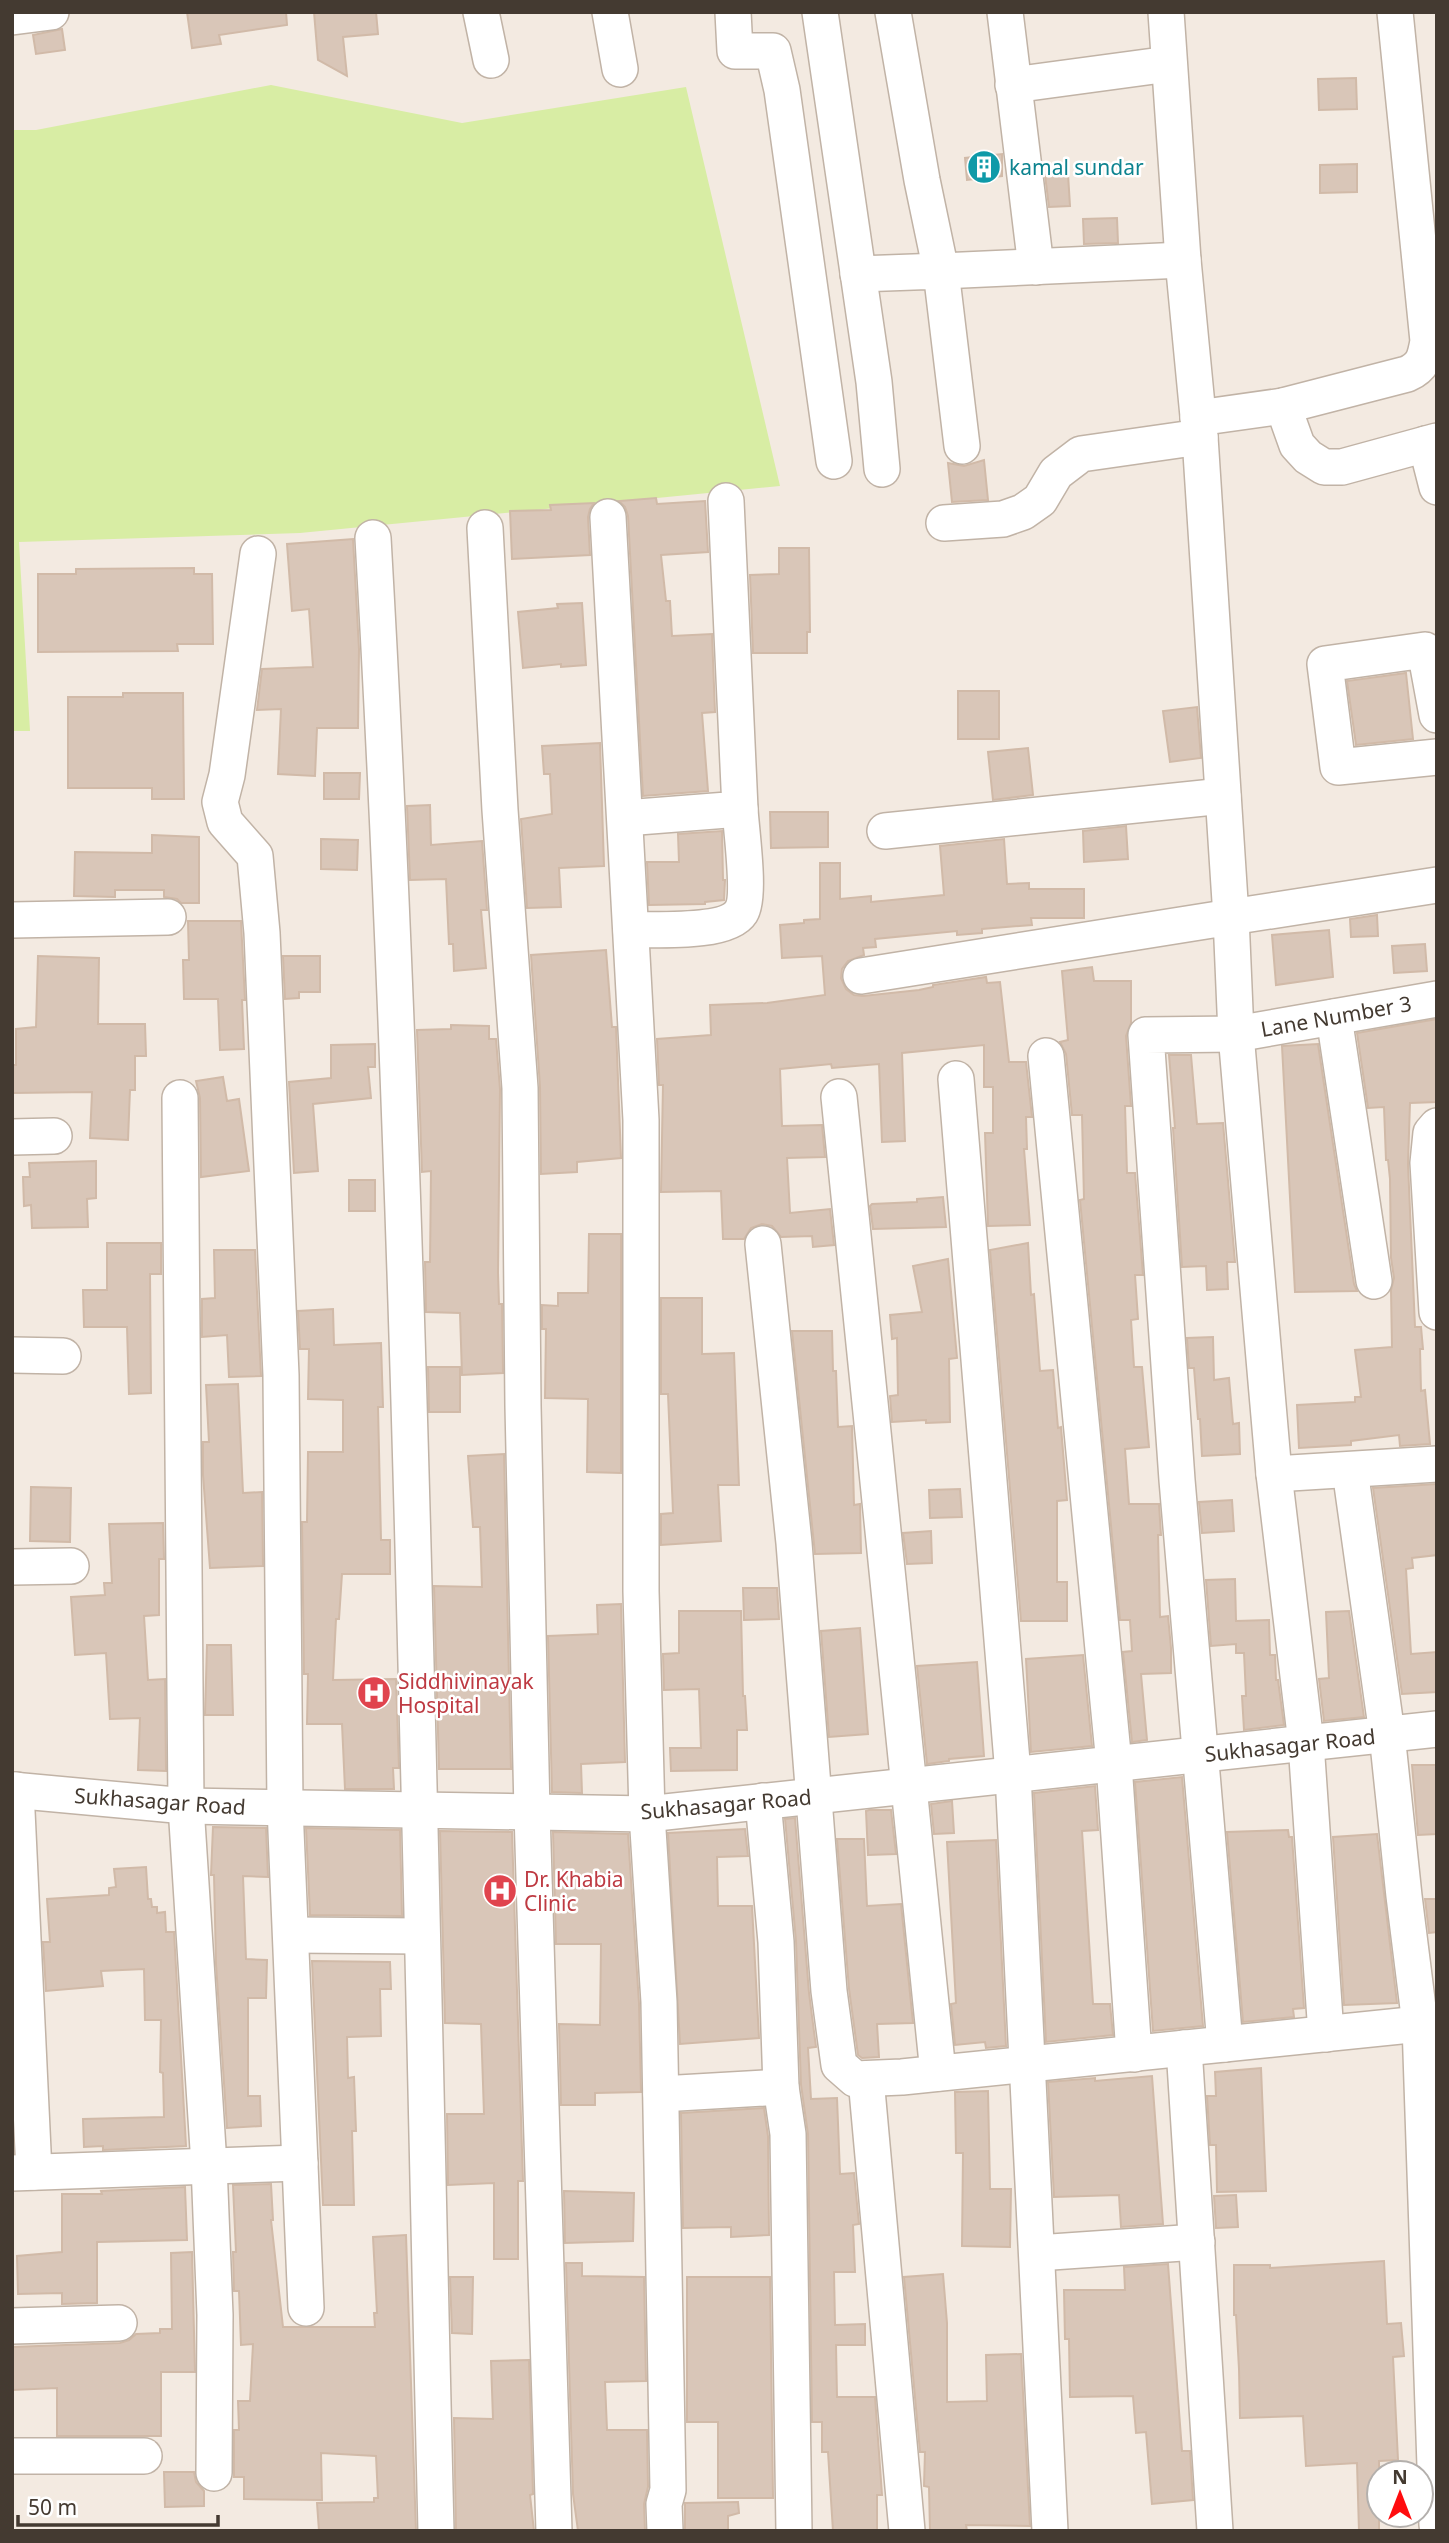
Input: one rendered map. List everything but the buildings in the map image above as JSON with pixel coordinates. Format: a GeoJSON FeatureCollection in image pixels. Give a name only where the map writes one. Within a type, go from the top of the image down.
{"type":"FeatureCollection","features":[{"type":"Feature","properties":{"kind":"street"},"geometry":{"type":"LineString","coordinates":[[12,17],[51,12]]}},
{"type":"Feature","properties":{"kind":"street"},"geometry":{"type":"LineString","coordinates":[[481,12],[491,60]]}},
{"type":"Feature","properties":{"kind":"street"},"geometry":{"type":"LineString","coordinates":[[610,12],[620,69]]}},
{"type":"Feature","properties":{"kind":"street"},"geometry":{"type":"LineString","coordinates":[[733,12],[735,51],[773,51],[782,90],[834,461]]}},
{"type":"Feature","properties":{"kind":"street"},"geometry":{"type":"LineString","coordinates":[[820,12],[874,382],[882,469]]}},
{"type":"Feature","properties":{"kind":"street"},"geometry":{"type":"LineString","coordinates":[[893,12],[941,271],[962,446]]}},
{"type":"Feature","properties":{"kind":"street"},"geometry":{"type":"LineString","coordinates":[[1004,12],[1037,267]]}},
{"type":"Feature","properties":{"kind":"street"},"geometry":{"type":"LineString","coordinates":[[1166,12],[1183,260],[1199,428],[1231,917],[1236,1034],[1274,1474],[1306,1743],[1326,2034]]}},
{"type":"Feature","properties":{"kind":"street"},"geometry":{"type":"LineString","coordinates":[[944,523],[1003,519],[1023,512],[1040,500],[1056,473],[1081,454],[1199,428],[1418,370],[1425,359],[1428,341],[1395,12]]}},
{"type":"Feature","properties":{"kind":"street"},"geometry":{"type":"LineString","coordinates":[[1013,85],[1169,64]]}},
{"type":"Feature","properties":{"kind":"street"},"geometry":{"type":"LineString","coordinates":[[858,274],[1183,260]]}},
{"type":"Feature","properties":{"kind":"street"},"geometry":{"type":"LineString","coordinates":[[1283,406],[1297,445],[1308,457],[1324,467],[1342,467],[1432,442],[1437,487]]}},
{"type":"Feature","properties":{"kind":"street"},"geometry":{"type":"LineString","coordinates":[[631,930],[709,927],[731,921],[742,911],[746,890],[726,501]]}},
{"type":"Feature","properties":{"kind":"street"},"geometry":{"type":"LineString","coordinates":[[608,517],[641,1120],[641,1591],[646,1814],[659,2003],[668,2490],[664,2504],[665,2531]]}},
{"type":"Feature","properties":{"kind":"street"},"geometry":{"type":"LineString","coordinates":[[485,528],[499,797],[520,1088],[523,1406],[532,1812],[554,2531]]}},
{"type":"Feature","properties":{"kind":"street"},"geometry":{"type":"LineString","coordinates":[[373,538],[390,831],[400,1101],[436,2531]]}},
{"type":"Feature","properties":{"kind":"street"},"geometry":{"type":"LineString","coordinates":[[258,554],[227,775],[220,802],[225,822],[255,856],[262,933],[281,1375],[285,1807],[306,2308]]}},
{"type":"Feature","properties":{"kind":"street"},"geometry":{"type":"LineString","coordinates":[[1435,700],[1425,650],[1325,664],[1338,767],[1437,757]]}},
{"type":"Feature","properties":{"kind":"street"},"geometry":{"type":"LineString","coordinates":[[885,831],[1223,796]]}},
{"type":"Feature","properties":{"kind":"street"},"geometry":{"type":"LineString","coordinates":[[625,818],[740,809]]}},
{"type":"Feature","properties":{"kind":"street"},"geometry":{"type":"LineString","coordinates":[[861,976],[1437,885]]}},
{"type":"Feature","properties":{"kind":"street"},"geometry":{"type":"LineString","coordinates":[[12,920],[168,917]]}},
{"type":"Feature","properties":{"kind":"street","name":"Lane Number 3"},"geometry":{"type":"LineString","coordinates":[[1199,1755],[1146,1035],[1236,1034],[1437,999]]}},
{"type":"Feature","properties":{"kind":"street"},"geometry":{"type":"LineString","coordinates":[[1334,1017],[1374,1281]]}},
{"type":"Feature","properties":{"kind":"street"},"geometry":{"type":"LineString","coordinates":[[1046,1056],[1114,1764],[1134,2053]]}},
{"type":"Feature","properties":{"kind":"street"},"geometry":{"type":"LineString","coordinates":[[956,1079],[1013,1774],[1051,2531]]}},
{"type":"Feature","properties":{"kind":"street"},"geometry":{"type":"LineString","coordinates":[[839,1097],[938,2073]]}},
{"type":"Feature","properties":{"kind":"street"},"geometry":{"type":"LineString","coordinates":[[180,1098],[186,1806],[209,2165],[215,2315],[214,2473]]}},
{"type":"Feature","properties":{"kind":"street"},"geometry":{"type":"LineString","coordinates":[[1437,1126],[1431,1133],[1428,1163],[1434,1213],[1437,1312]]}},
{"type":"Feature","properties":{"kind":"street"},"geometry":{"type":"LineString","coordinates":[[12,1137],[54,1136]]}},
{"type":"Feature","properties":{"kind":"street"},"geometry":{"type":"LineString","coordinates":[[762,1244],[794,1543],[834,2033],[839,2064],[855,2079],[866,2079],[1420,2024]]}},
{"type":"Feature","properties":{"kind":"street"},"geometry":{"type":"LineString","coordinates":[[12,1355],[63,1356]]}},
{"type":"Feature","properties":{"kind":"street"},"geometry":{"type":"LineString","coordinates":[[1274,1474],[1437,1464]]}},
{"type":"Feature","properties":{"kind":"street"},"geometry":{"type":"LineString","coordinates":[[1350,1470],[1387,1734],[1420,2024],[1431,2164],[1437,2525]]}},
{"type":"Feature","properties":{"kind":"street"},"geometry":{"type":"LineString","coordinates":[[12,1567],[71,1566]]}},
{"type":"Feature","properties":{"kind":"street","name":"Sukhasagar Road"},"geometry":{"type":"LineString","coordinates":[[14,1790],[186,1806],[646,1814],[1437,1729]]}},
{"type":"Feature","properties":{"kind":"street"},"geometry":{"type":"LineString","coordinates":[[1199,1755],[1225,2044]]}},
{"type":"Feature","properties":{"kind":"street"},"geometry":{"type":"LineString","coordinates":[[14,1790],[23,2172],[300,2163]]}},
{"type":"Feature","properties":{"kind":"street"},"geometry":{"type":"LineString","coordinates":[[762,1801],[776,1942],[780,2087],[788,2134],[794,2531]]}},
{"type":"Feature","properties":{"kind":"street"},"geometry":{"type":"LineString","coordinates":[[290,1935],[422,1936]]}},
{"type":"Feature","properties":{"kind":"street"},"geometry":{"type":"LineString","coordinates":[[1184,2048],[1215,2531]]}},
{"type":"Feature","properties":{"kind":"street"},"geometry":{"type":"LineString","coordinates":[[866,2079],[907,2531]]}},
{"type":"Feature","properties":{"kind":"street"},"geometry":{"type":"LineString","coordinates":[[661,2094],[780,2087]]}},
{"type":"Feature","properties":{"kind":"street"},"geometry":{"type":"LineString","coordinates":[[1037,2253],[1197,2242]]}},
{"type":"Feature","properties":{"kind":"street"},"geometry":{"type":"LineString","coordinates":[[12,2326],[119,2323]]}},
{"type":"Feature","properties":{"kind":"street"},"geometry":{"type":"LineString","coordinates":[[12,2456],[144,2456]]}},
{"type":"Feature","properties":{"kind":"green space"},"geometry":{"type":"Polygon","coordinates":[[[271,85],[462,123],[686,87],[780,486],[300,533],[19,542],[30,731],[12,731],[12,130],[36,130],[271,85]]]}},
{"type":"Feature","properties":{"kind":"place","name":"kamal sundar"},"geometry":{"type":"Point","coordinates":[984,167]}},
{"type":"Feature","properties":{"kind":"place","name":"Siddhivinayak Hospital"},"geometry":{"type":"Point","coordinates":[374,1693]}},
{"type":"Feature","properties":{"kind":"place","name":"Dr. Khabia Clinic"},"geometry":{"type":"Point","coordinates":[500,1891]}}]}
